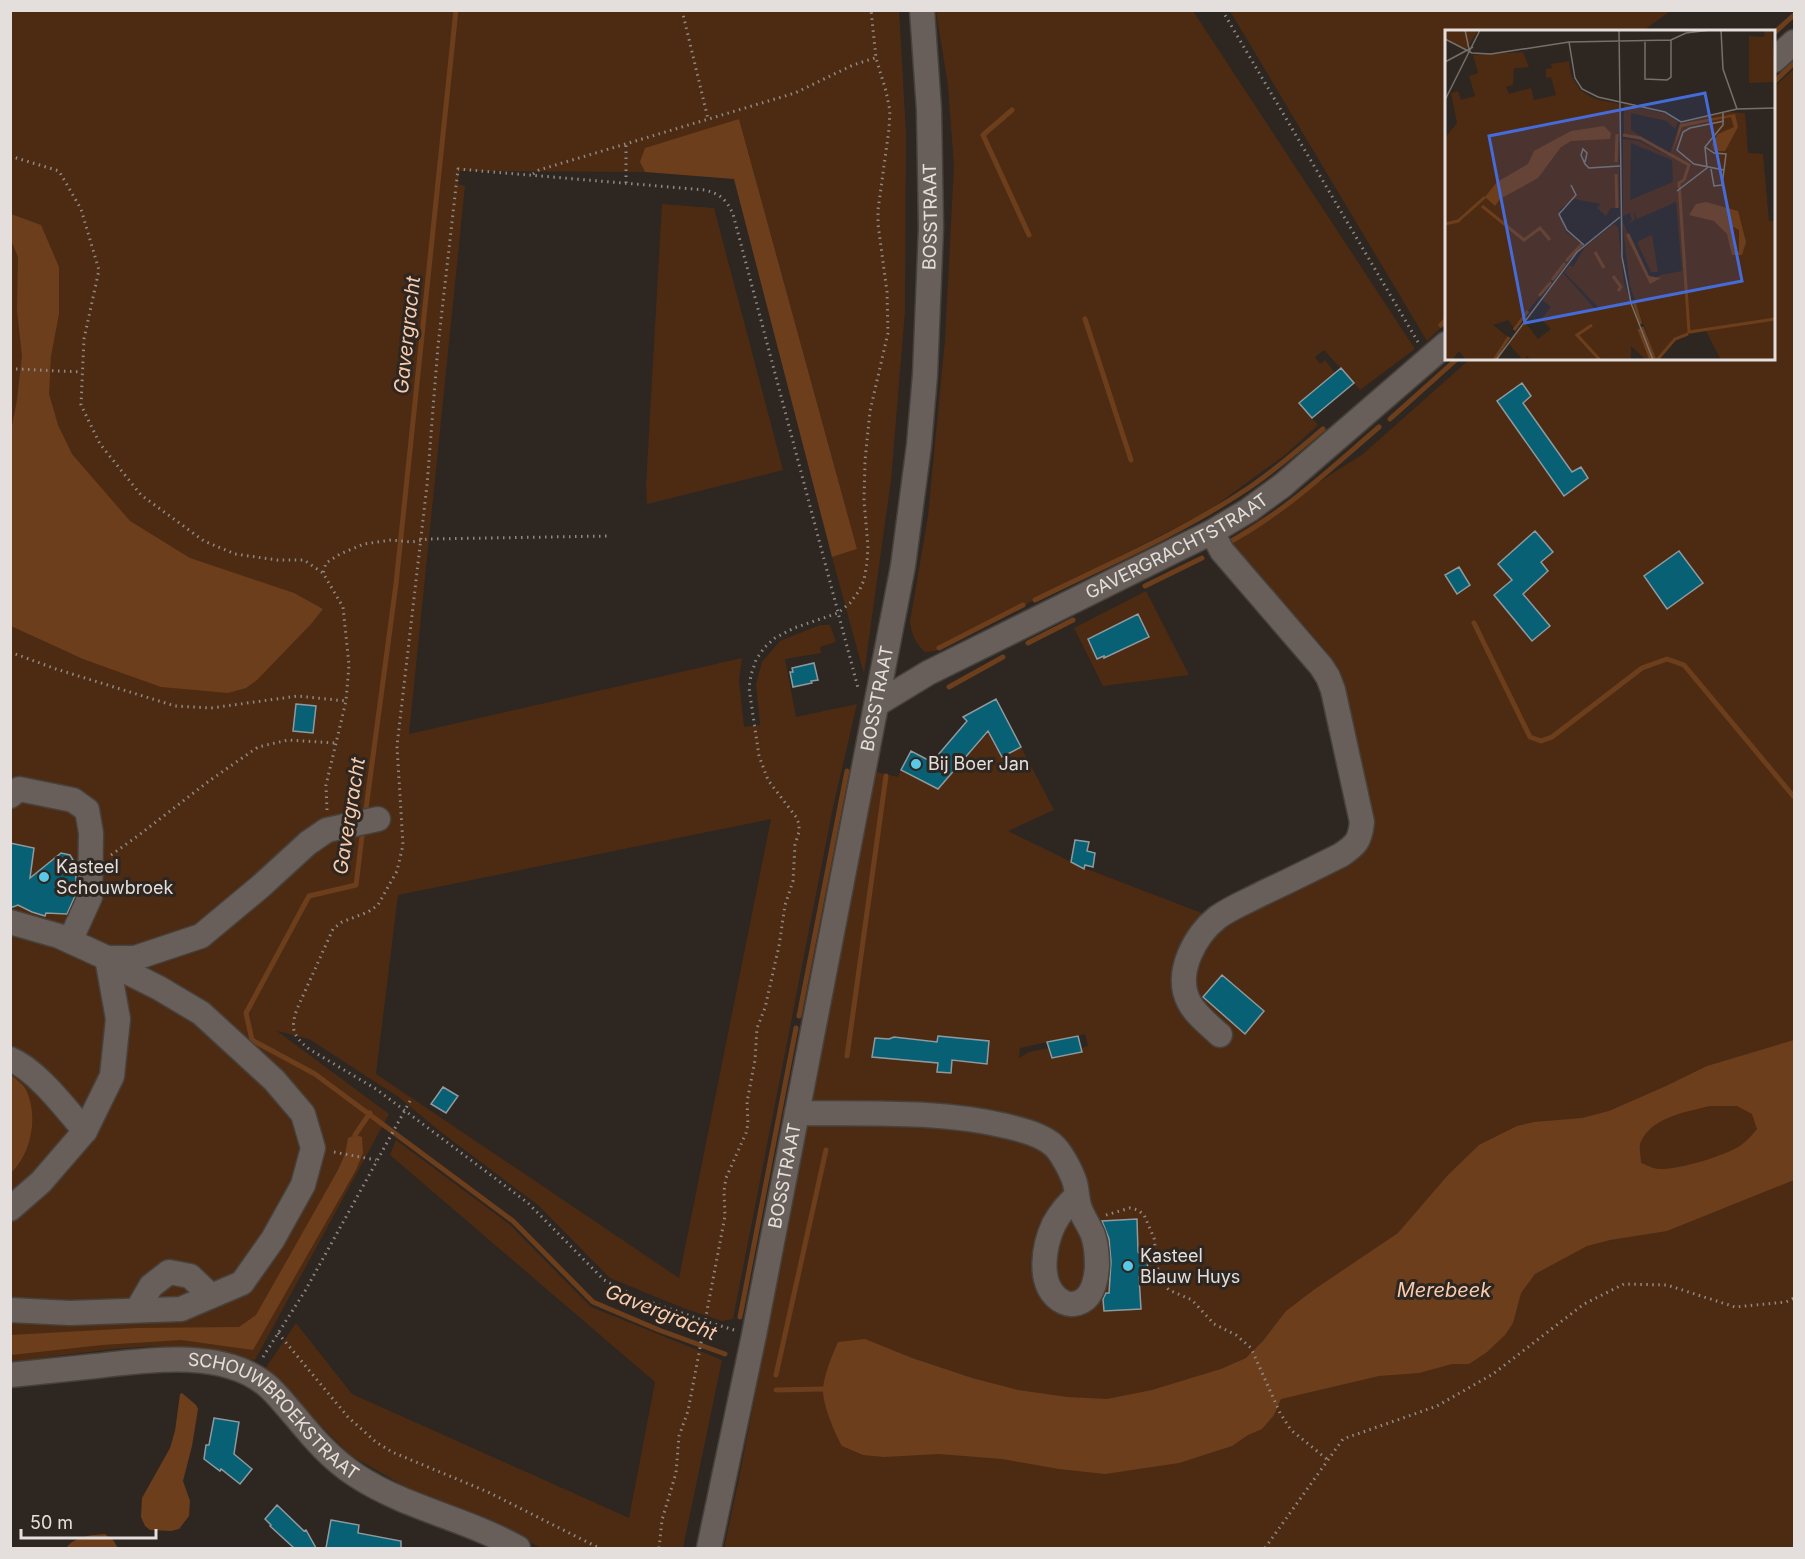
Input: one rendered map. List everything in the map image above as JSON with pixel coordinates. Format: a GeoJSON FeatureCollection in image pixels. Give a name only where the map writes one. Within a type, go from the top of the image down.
{"type":"FeatureCollection","features":[{"type":"Feature","properties":{"kind":"street","name":"BOSSTRAAT"},"geometry":{"type":"LineString","coordinates":[[709,1548],[754,1335],[903,566],[919,445],[925,375],[931,228],[929,110],[922,10]]}},
{"type":"Feature","properties":{"kind":"street"},"geometry":{"type":"LineString","coordinates":[[1775,58],[1794,42]]}},
{"type":"Feature","properties":{"kind":"street","name":"GAVERGRACHTSTRAAT"},"geometry":{"type":"LineString","coordinates":[[878,698],[1212,532],[1249,510],[1283,485],[1438,351]]}},
{"type":"Feature","properties":{"kind":"street"},"geometry":{"type":"LineString","coordinates":[[1212,532],[1222,550],[1322,666],[1328,677],[1333,690],[1362,822],[1361,835],[1354,846],[1341,855],[1219,916],[1195,943],[1186,963],[1183,984],[1187,999],[1194,1011],[1220,1035]]}},
{"type":"Feature","properties":{"kind":"street"},"geometry":{"type":"LineString","coordinates":[[10,796],[19,789],[73,800],[87,810],[91,833],[90,897],[70,941]]}},
{"type":"Feature","properties":{"kind":"street"},"geometry":{"type":"LineString","coordinates":[[107,958],[135,958],[201,936],[308,843],[327,830],[378,819]]}},
{"type":"Feature","properties":{"kind":"street"},"geometry":{"type":"LineString","coordinates":[[10,922],[59,936],[107,958],[201,1013],[274,1080],[303,1114],[313,1148],[303,1185],[273,1239],[243,1283],[181,1309],[70,1313],[10,1310]]}},
{"type":"Feature","properties":{"kind":"street"},"geometry":{"type":"LineString","coordinates":[[10,1209],[40,1182],[85,1131],[112,1076],[118,1019],[107,958]]}},
{"type":"Feature","properties":{"kind":"street"},"geometry":{"type":"LineString","coordinates":[[10,1059],[22,1064],[60,1101],[85,1131]]}},
{"type":"Feature","properties":{"kind":"street"},"geometry":{"type":"LineString","coordinates":[[797,1113],[949,1116],[994,1123],[1030,1132],[1054,1145],[1066,1163],[1074,1182],[1080,1209],[1094,1237],[1097,1259],[1092,1292],[1083,1301],[1071,1305],[1059,1300],[1051,1291],[1047,1283],[1045,1266],[1053,1225],[1066,1205],[1077,1196]]}},
{"type":"Feature","properties":{"kind":"street"},"geometry":{"type":"LineString","coordinates":[[137,1310],[151,1286],[169,1272],[190,1276],[211,1296]]}},
{"type":"Feature","properties":{"kind":"street","name":"SCHOUWBROEKSTRAAT"},"geometry":{"type":"LineString","coordinates":[[10,1375],[161,1359],[214,1364],[252,1375],[273,1391],[333,1458],[357,1476],[390,1493],[518,1548]]}},
{"type":"Feature","properties":{"kind":"path"},"geometry":{"type":"LineString","coordinates":[[682,10],[708,119]]}},
{"type":"Feature","properties":{"kind":"path"},"geometry":{"type":"LineString","coordinates":[[659,1548],[662,1520],[675,1473],[679,1436],[688,1411],[725,1216],[726,1178],[748,1124],[747,1102],[755,1060],[757,1028],[765,1008],[779,946],[784,905],[793,881],[795,845],[799,832],[796,817],[768,780],[759,756],[749,688],[751,675],[756,660],[775,638],[794,628],[837,613],[850,603],[859,591],[865,571],[868,546],[864,501],[865,461],[870,411],[888,333],[887,292],[878,210],[890,111],[876,58],[871,10]]}},
{"type":"Feature","properties":{"kind":"path"},"geometry":{"type":"LineString","coordinates":[[1222,10],[1438,351]]}},
{"type":"Feature","properties":{"kind":"path"},"geometry":{"type":"LineString","coordinates":[[531,175],[539,170],[795,93],[853,65],[876,58]]}},
{"type":"Feature","properties":{"kind":"path"},"geometry":{"type":"LineString","coordinates":[[626,144],[626,183]]}},
{"type":"Feature","properties":{"kind":"path"},"geometry":{"type":"LineString","coordinates":[[10,156],[59,171],[81,209],[99,270],[84,339],[81,405],[100,444],[141,495],[204,542],[235,554],[277,560],[304,560],[323,573],[343,607],[349,665],[346,701],[327,785],[327,830]]}},
{"type":"Feature","properties":{"kind":"path"},"geometry":{"type":"LineString","coordinates":[[754,1335],[636,1297],[604,1280],[528,1203],[376,1089],[309,1049],[300,1042],[293,1031],[293,1021],[297,1010],[333,929],[342,922],[368,912],[378,905],[388,891],[397,871],[403,845],[397,746],[427,485],[438,346],[458,169],[705,190],[718,194],[728,202],[859,690],[878,698]]}},
{"type":"Feature","properties":{"kind":"path"},"geometry":{"type":"LineString","coordinates":[[17,370],[82,372]]}},
{"type":"Feature","properties":{"kind":"path"},"geometry":{"type":"LineString","coordinates":[[323,573],[326,563],[340,554],[364,544],[391,540],[412,542],[609,536]]}},
{"type":"Feature","properties":{"kind":"path"},"geometry":{"type":"LineString","coordinates":[[10,652],[56,669],[175,706],[211,708],[298,696],[346,701]]}},
{"type":"Feature","properties":{"kind":"path"},"geometry":{"type":"LineString","coordinates":[[90,870],[209,780],[258,747],[288,740],[336,743]]}},
{"type":"Feature","properties":{"kind":"path"},"geometry":{"type":"LineString","coordinates":[[252,1375],[305,1291],[410,1101]]}},
{"type":"Feature","properties":{"kind":"path"},"geometry":{"type":"LineString","coordinates":[[344,1154],[376,1160]]}},
{"type":"Feature","properties":{"kind":"path"},"geometry":{"type":"LineString","coordinates":[[1086,1221],[1130,1208],[1144,1215],[1154,1238],[1159,1279],[1169,1290],[1192,1300],[1214,1324],[1236,1335],[1251,1348],[1280,1413],[1291,1430],[1328,1460]]}},
{"type":"Feature","properties":{"kind":"path"},"geometry":{"type":"LineString","coordinates":[[1265,1548],[1343,1439],[1437,1406],[1493,1374],[1584,1304],[1624,1284],[1667,1285],[1735,1307],[1786,1302],[1794,1298]]}},
{"type":"Feature","properties":{"kind":"path"},"geometry":{"type":"LineString","coordinates":[[278,1333],[348,1417],[375,1442],[392,1452],[488,1492],[599,1548]]}},
{"type":"Feature","properties":{"kind":"shaded area"},"geometry":{"type":"Polygon","coordinates":[[[10,11],[899,11],[906,132],[905,311],[891,480],[864,674],[832,557],[857,549],[739,119],[640,162],[645,172],[460,171],[458,184],[465,186],[409,734],[742,658],[739,680],[744,727],[760,725],[756,684],[762,662],[780,641],[820,625],[830,625],[836,642],[820,647],[821,653],[785,659],[796,717],[857,704],[833,807],[733,1319],[722,1321],[683,1308],[610,1278],[538,1205],[437,1129],[400,1098],[309,1039],[277,1031],[389,1114],[255,1360],[197,1349],[163,1346],[106,1350],[11,1362],[10,11]],[[771,819],[398,895],[376,1074],[679,1278],[771,819]]]}},
{"type":"Feature","properties":{"kind":"shaded area"},"geometry":{"type":"Polygon","coordinates":[[[936,11],[1193,11],[1415,349],[1360,390],[1324,350],[1315,357],[1320,364],[1325,360],[1335,373],[1312,418],[1318,425],[1286,454],[1208,511],[935,651],[925,652],[914,638],[910,622],[928,516],[945,340],[954,166],[948,86],[936,11]]]}},
{"type":"Feature","properties":{"kind":"shaded area"},"geometry":{"type":"Polygon","coordinates":[[[1230,11],[1670,11],[1644,30],[1445,30],[1445,324],[1427,341],[1230,11]]]}},
{"type":"Feature","properties":{"kind":"shaded area"},"geometry":{"type":"Polygon","coordinates":[[[1794,69],[1794,1548],[724,1548],[876,772],[898,777],[901,770],[938,789],[989,732],[1002,757],[1021,747],[1054,810],[1008,831],[1084,868],[1220,920],[1361,853],[1369,845],[1372,834],[1334,662],[1228,540],[1363,454],[1469,360],[1775,360],[1775,86],[1794,69]],[[1522,384],[1497,401],[1564,496],[1588,478],[1581,467],[1572,472],[1523,403],[1531,396],[1522,384]],[[1535,531],[1498,564],[1507,574],[1537,581],[1548,571],[1541,562],[1552,551],[1535,531]],[[1679,551],[1644,576],[1667,609],[1702,583],[1679,551]],[[1459,567],[1457,594],[1470,585],[1459,567]],[[1512,580],[1494,595],[1532,641],[1550,625],[1512,580]],[[1085,1034],[1020,1048],[1019,1058],[1029,1052],[1049,1048],[1052,1058],[1088,1046],[1085,1034]],[[938,1036],[936,1050],[921,1040],[894,1037],[875,1038],[873,1057],[938,1063],[938,1072],[951,1073],[952,1060],[987,1064],[988,1041],[938,1036]]]}},
{"type":"Feature","properties":{"kind":"shaded area"},"geometry":{"type":"Polygon","coordinates":[[[662,204],[714,208],[783,470],[647,504],[646,486],[662,204]]]}},
{"type":"Feature","properties":{"kind":"shaded area"},"geometry":{"type":"Polygon","coordinates":[[[1146,591],[1189,675],[1103,686],[1074,628],[1146,591]]]}},
{"type":"Feature","properties":{"kind":"shaded area"},"geometry":{"type":"Polygon","coordinates":[[[396,1140],[509,1224],[591,1307],[722,1360],[683,1548],[541,1548],[509,1531],[404,1486],[350,1455],[265,1369],[296,1323],[352,1394],[629,1518],[655,1382],[390,1155],[396,1140]]]}},
{"type":"Feature","properties":{"kind":"water"},"geometry":{"type":"Polygon","coordinates":[[[739,119],[857,549],[832,557],[734,179],[645,172],[640,162],[645,148],[739,119]]]}},
{"type":"Feature","properties":{"kind":"water"},"geometry":{"type":"Polygon","coordinates":[[[11,214],[41,225],[59,267],[59,314],[51,356],[49,394],[58,425],[72,454],[130,521],[190,558],[294,593],[323,609],[257,680],[246,688],[228,693],[161,687],[83,659],[11,626],[10,436],[22,356],[17,310],[18,257],[11,240],[11,214]]]}},
{"type":"Feature","properties":{"kind":"water","name":"Merebeek"},"geometry":{"type":"Polygon","coordinates":[[[1794,1040],[1794,1180],[1667,1231],[1587,1246],[1535,1274],[1521,1293],[1513,1323],[1505,1335],[1487,1352],[1469,1364],[1452,1364],[1419,1373],[1379,1376],[1281,1399],[1274,1415],[1262,1429],[1232,1446],[1179,1463],[1105,1474],[1002,1459],[939,1454],[884,1457],[863,1455],[842,1446],[832,1425],[824,1401],[823,1388],[838,1342],[865,1339],[972,1378],[1018,1390],[1067,1397],[1107,1399],[1152,1390],[1221,1369],[1246,1358],[1263,1341],[1286,1311],[1398,1233],[1448,1175],[1479,1145],[1517,1126],[1534,1122],[1582,1118],[1609,1111],[1707,1066],[1794,1040]],[[1710,1106],[1660,1122],[1645,1135],[1640,1144],[1641,1163],[1657,1169],[1667,1169],[1712,1158],[1740,1146],[1757,1129],[1752,1114],[1737,1106],[1710,1106]]]}},
{"type":"Feature","properties":{"kind":"water"},"geometry":{"type":"Polygon","coordinates":[[[11,1075],[25,1088],[32,1109],[32,1121],[24,1155],[11,1173],[11,1075]]]}},
{"type":"Feature","properties":{"kind":"water"},"geometry":{"type":"Polygon","coordinates":[[[355,1135],[362,1137],[363,1153],[356,1170],[253,1350],[181,1340],[102,1345],[11,1355],[11,1335],[136,1328],[239,1327],[256,1315],[338,1170],[345,1154],[348,1138],[355,1135]]]}},
{"type":"Feature","properties":{"kind":"water"},"geometry":{"type":"Polygon","coordinates":[[[182,1393],[198,1409],[183,1481],[190,1501],[189,1516],[179,1529],[150,1530],[145,1526],[141,1517],[142,1498],[170,1448],[182,1393]]]}},
{"type":"Feature","properties":{"kind":"water"},"geometry":{"type":"Polygon","coordinates":[[[105,1534],[118,1548],[66,1548],[79,1539],[105,1534]]]}},
{"type":"Feature","properties":{"kind":"building"},"geometry":{"type":"Polygon","coordinates":[[[1341,368],[1354,383],[1312,418],[1299,403],[1341,368]]]}},
{"type":"Feature","properties":{"kind":"building"},"geometry":{"type":"Polygon","coordinates":[[[1522,383],[1531,396],[1523,403],[1572,472],[1581,467],[1588,478],[1564,496],[1497,401],[1522,383]]]}},
{"type":"Feature","properties":{"kind":"building"},"geometry":{"type":"Polygon","coordinates":[[[1535,531],[1553,552],[1541,562],[1548,571],[1523,594],[1550,626],[1532,641],[1494,595],[1512,580],[1498,564],[1535,531]]]}},
{"type":"Feature","properties":{"kind":"building"},"geometry":{"type":"Polygon","coordinates":[[[1679,551],[1703,583],[1667,609],[1644,576],[1679,551]]]}},
{"type":"Feature","properties":{"kind":"building"},"geometry":{"type":"Polygon","coordinates":[[[1459,567],[1470,585],[1457,594],[1445,575],[1459,567]]]}},
{"type":"Feature","properties":{"kind":"building"},"geometry":{"type":"Polygon","coordinates":[[[1138,614],[1149,637],[1104,658],[1104,656],[1097,659],[1088,639],[1138,614]]]}},
{"type":"Feature","properties":{"kind":"building"},"geometry":{"type":"Polygon","coordinates":[[[814,663],[818,680],[793,687],[790,672],[793,672],[792,668],[814,663]]]}},
{"type":"Feature","properties":{"kind":"building"},"geometry":{"type":"Polygon","coordinates":[[[996,699],[1021,747],[1002,757],[988,731],[938,789],[901,770],[911,751],[932,762],[967,721],[963,717],[996,699]]]}},
{"type":"Feature","properties":{"kind":"building"},"geometry":{"type":"Polygon","coordinates":[[[296,704],[316,706],[313,733],[293,731],[296,704]]]}},
{"type":"Feature","properties":{"kind":"building"},"geometry":{"type":"Polygon","coordinates":[[[1075,840],[1089,842],[1087,851],[1095,853],[1093,867],[1085,865],[1084,869],[1071,862],[1075,840]]]}},
{"type":"Feature","properties":{"kind":"building","name":"Kasteel Schouwbroek"},"geometry":{"type":"Polygon","coordinates":[[[10,843],[34,848],[30,878],[61,853],[70,855],[76,865],[76,894],[67,914],[46,913],[45,916],[18,905],[10,908],[10,843]]]}},
{"type":"Feature","properties":{"kind":"building"},"geometry":{"type":"Polygon","coordinates":[[[1222,975],[1264,1011],[1245,1034],[1203,997],[1222,975]]]}},
{"type":"Feature","properties":{"kind":"building"},"geometry":{"type":"Polygon","coordinates":[[[938,1036],[989,1041],[987,1064],[952,1060],[951,1073],[937,1072],[938,1063],[872,1057],[875,1038],[894,1037],[937,1042],[938,1036]]]}},
{"type":"Feature","properties":{"kind":"building"},"geometry":{"type":"Polygon","coordinates":[[[1078,1036],[1082,1052],[1052,1058],[1047,1042],[1078,1036]]]}},
{"type":"Feature","properties":{"kind":"building"},"geometry":{"type":"Polygon","coordinates":[[[443,1087],[458,1096],[446,1113],[431,1104],[443,1087]]]}},
{"type":"Feature","properties":{"kind":"building","name":"Kasteel Blauw Huys"},"geometry":{"type":"Polygon","coordinates":[[[1137,1219],[1138,1252],[1148,1263],[1147,1268],[1139,1277],[1141,1309],[1104,1311],[1103,1299],[1106,1293],[1109,1293],[1111,1262],[1109,1239],[1102,1221],[1137,1219]]]}},
{"type":"Feature","properties":{"kind":"building"},"geometry":{"type":"Polygon","coordinates":[[[214,1418],[239,1422],[234,1454],[252,1469],[240,1484],[204,1459],[214,1418]]]}},
{"type":"Feature","properties":{"kind":"building"},"geometry":{"type":"Polygon","coordinates":[[[277,1505],[304,1531],[306,1530],[316,1548],[294,1548],[270,1526],[265,1519],[277,1505]]]}},
{"type":"Feature","properties":{"kind":"building"},"geometry":{"type":"Polygon","coordinates":[[[331,1520],[359,1525],[358,1533],[401,1541],[401,1548],[326,1548],[331,1520]]]}},
{"type":"Feature","properties":{"kind":"waterway","name":"Gavergracht"},"geometry":{"type":"LineString","coordinates":[[365,816],[396,584],[456,10]]}},
{"type":"Feature","properties":{"kind":"waterway"},"geometry":{"type":"LineString","coordinates":[[1775,32],[1794,15]]}},
{"type":"Feature","properties":{"kind":"waterway"},"geometry":{"type":"LineString","coordinates":[[1775,81],[1794,63]]}},
{"type":"Feature","properties":{"kind":"waterway"},"geometry":{"type":"LineString","coordinates":[[1012,110],[983,135],[1029,235]]}},
{"type":"Feature","properties":{"kind":"waterway"},"geometry":{"type":"LineString","coordinates":[[1085,319],[1131,460]]}},
{"type":"Feature","properties":{"kind":"waterway"},"geometry":{"type":"LineString","coordinates":[[1441,325],[1445,321]]}},
{"type":"Feature","properties":{"kind":"waterway"},"geometry":{"type":"LineString","coordinates":[[1390,419],[1456,360]]}},
{"type":"Feature","properties":{"kind":"waterway"},"geometry":{"type":"LineString","coordinates":[[1226,544],[1287,504],[1379,427]]}},
{"type":"Feature","properties":{"kind":"waterway"},"geometry":{"type":"LineString","coordinates":[[1035,600],[1143,548],[1222,505],[1267,475],[1323,429]]}},
{"type":"Feature","properties":{"kind":"waterway"},"geometry":{"type":"LineString","coordinates":[[1145,586],[1202,558]]}},
{"type":"Feature","properties":{"kind":"waterway"},"geometry":{"type":"LineString","coordinates":[[939,648],[1023,605]]}},
{"type":"Feature","properties":{"kind":"waterway"},"geometry":{"type":"LineString","coordinates":[[1028,643],[1073,620]]}},
{"type":"Feature","properties":{"kind":"waterway"},"geometry":{"type":"LineString","coordinates":[[1474,623],[1530,737],[1541,741],[1552,737],[1642,668],[1667,659],[1684,665],[1794,797]]}},
{"type":"Feature","properties":{"kind":"waterway"},"geometry":{"type":"LineString","coordinates":[[949,687],[1003,657]]}},
{"type":"Feature","properties":{"kind":"waterway"},"geometry":{"type":"LineString","coordinates":[[799,1016],[847,771]]}},
{"type":"Feature","properties":{"kind":"waterway"},"geometry":{"type":"LineString","coordinates":[[847,1056],[886,776]]}},
{"type":"Feature","properties":{"kind":"waterway","name":"Gavergracht"},"geometry":{"type":"LineString","coordinates":[[363,828],[356,885],[309,896],[246,1013],[252,1040],[315,1074],[513,1221],[593,1302],[659,1330],[725,1354]]}},
{"type":"Feature","properties":{"kind":"waterway"},"geometry":{"type":"LineString","coordinates":[[740,1317],[796,1028]]}},
{"type":"Feature","properties":{"kind":"waterway"},"geometry":{"type":"LineString","coordinates":[[355,1135],[370,1113]]}},
{"type":"Feature","properties":{"kind":"waterway"},"geometry":{"type":"LineString","coordinates":[[776,1375],[826,1150]]}},
{"type":"Feature","properties":{"kind":"waterway","name":"Gavergracht"},"geometry":{"type":"LineString","coordinates":[[776,1390],[823,1389]]}},
{"type":"Feature","properties":{"kind":"place","name":"Bij Boer Jan"},"geometry":{"type":"Point","coordinates":[916,764]}},
{"type":"Feature","properties":{"kind":"place","name":"Kasteel Schouwbroek"},"geometry":{"type":"Point","coordinates":[44,877]}},
{"type":"Feature","properties":{"kind":"place","name":"Kasteel Blauw Huys"},"geometry":{"type":"Point","coordinates":[1128,1266]}}]}
